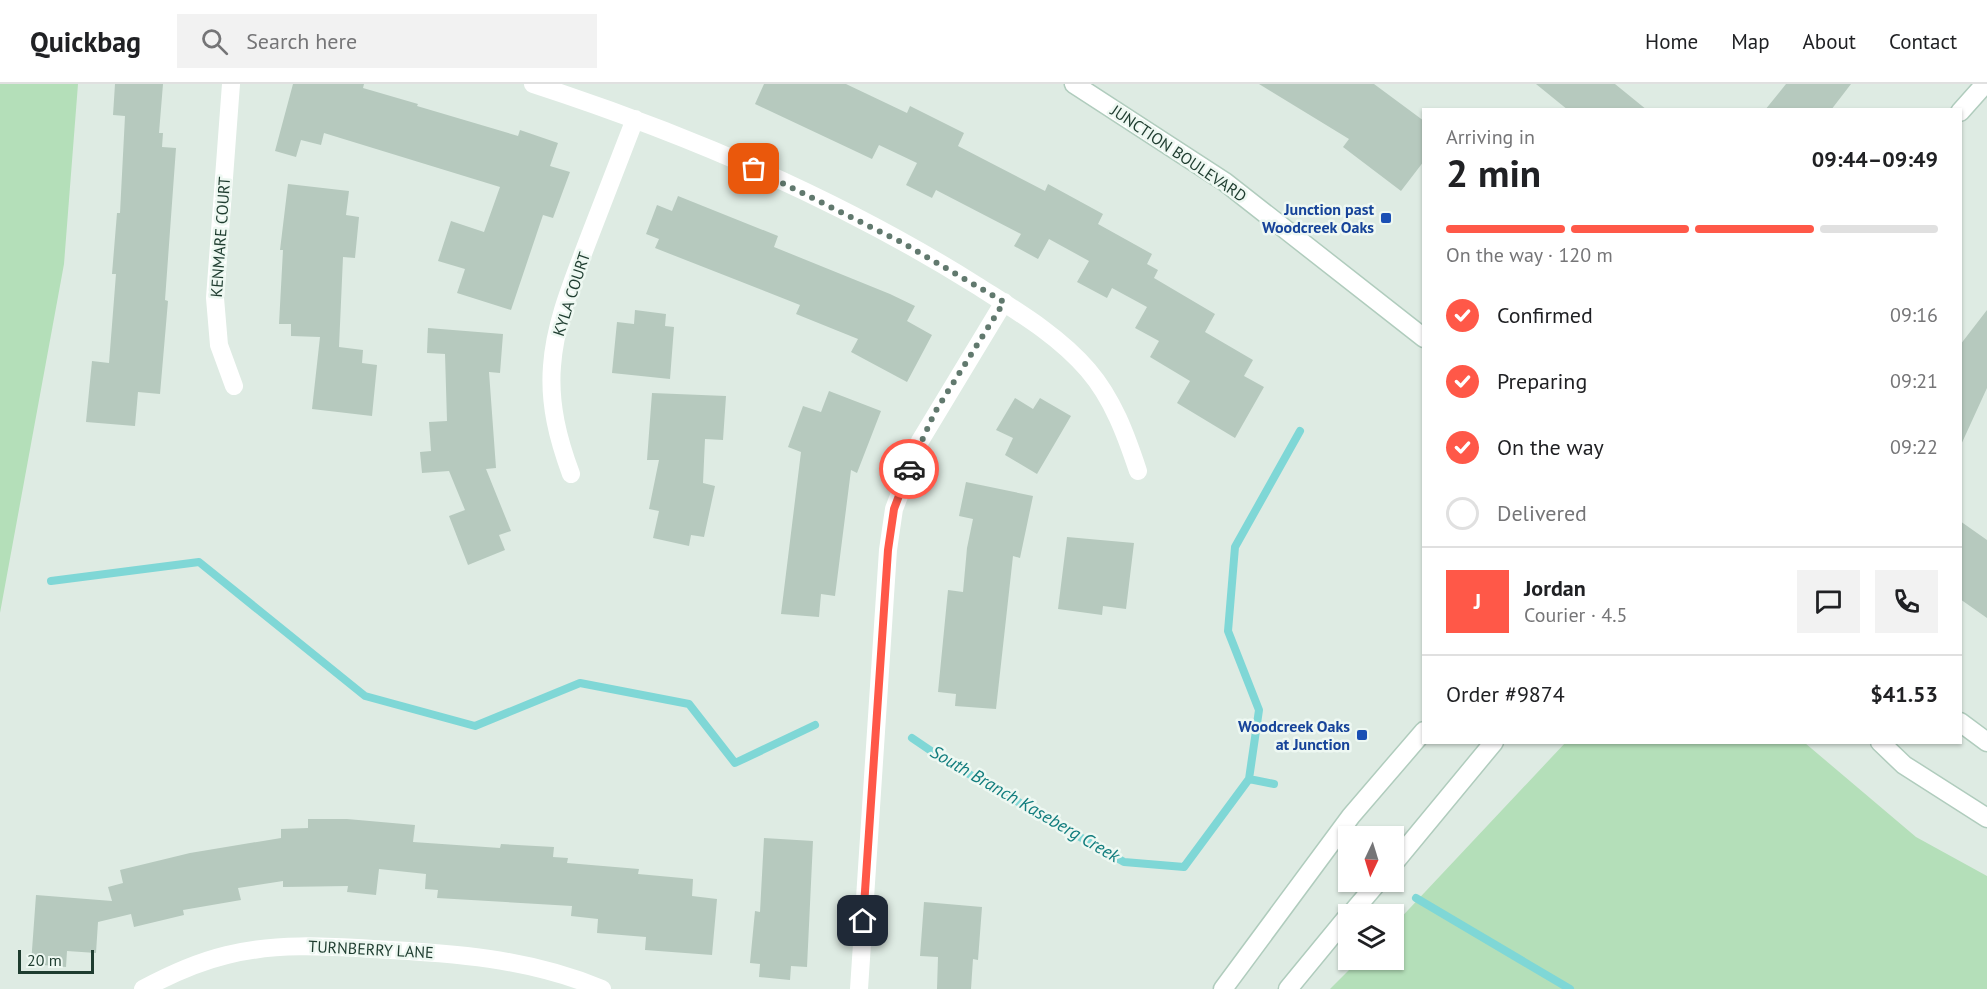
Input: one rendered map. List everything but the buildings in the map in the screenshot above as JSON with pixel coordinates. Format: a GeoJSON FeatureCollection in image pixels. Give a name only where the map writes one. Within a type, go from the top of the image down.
{"type":"FeatureCollection","features":[{"type":"Feature","properties":{"kind":"street","name":"KENMARE COURT"},"geometry":{"type":"LineString","coordinates":[[231,84],[215,298],[219,345],[234,386]]}},
{"type":"Feature","properties":{"kind":"street"},"geometry":{"type":"LineString","coordinates":[[534,84],[635,119],[739,162],[910,246],[1004,302],[1059,342],[1093,376],[1116,414],[1138,471]]}},
{"type":"Feature","properties":{"kind":"street","name":"JUNCTION BOULEVARD"},"geometry":{"type":"LineString","coordinates":[[1074,84],[1225,182],[1422,336]]}},
{"type":"Feature","properties":{"kind":"street"},"geometry":{"type":"LineString","coordinates":[[1962,110],[1985,84]]}},
{"type":"Feature","properties":{"kind":"street","name":"KYLA COURT"},"geometry":{"type":"LineString","coordinates":[[571,474],[555,423],[552,367],[556,334],[566,301],[635,119]]}},
{"type":"Feature","properties":{"kind":"street"},"geometry":{"type":"LineString","coordinates":[[859,989],[888,550],[894,509],[920,441],[1004,302]]}},
{"type":"Feature","properties":{"kind":"street"},"geometry":{"type":"LineString","coordinates":[[1962,723],[1987,742]]}},
{"type":"Feature","properties":{"kind":"street"},"geometry":{"type":"LineString","coordinates":[[1223,989],[1351,816],[1422,732]]}},
{"type":"Feature","properties":{"kind":"street"},"geometry":{"type":"LineString","coordinates":[[1404,851],[1492,744]]}},
{"type":"Feature","properties":{"kind":"street"},"geometry":{"type":"LineString","coordinates":[[1882,744],[1904,765],[1987,818]]}},
{"type":"Feature","properties":{"kind":"street"},"geometry":{"type":"LineString","coordinates":[[1359,904],[1369,892]]}},
{"type":"Feature","properties":{"kind":"street"},"geometry":{"type":"LineString","coordinates":[[1288,989],[1338,929]]}},
{"type":"Feature","properties":{"kind":"street","name":"TURNBERRY LANE"},"geometry":{"type":"LineString","coordinates":[[142,989],[196,965],[227,955],[298,946],[458,953],[489,957],[550,971],[602,989]]}},
{"type":"Feature","properties":{"kind":"green space"},"geometry":{"type":"Polygon","coordinates":[[[0,84],[78,84],[64,264],[0,613],[0,84]]]}},
{"type":"Feature","properties":{"kind":"green space"},"geometry":{"type":"Polygon","coordinates":[[[1564,744],[1806,744],[1916,837],[1987,876],[1987,989],[1330,989],[1349,970],[1404,970],[1404,914],[1564,744]]]}},
{"type":"Feature","properties":{"kind":"waterway"},"geometry":{"type":"LineString","coordinates":[[1249,779],[1259,710],[1228,631],[1235,547],[1300,431]]}},
{"type":"Feature","properties":{"kind":"waterway","name":"South Branch Kaseberg Creek"},"geometry":{"type":"LineString","coordinates":[[51,581],[199,562],[365,696],[475,726],[580,683],[689,704],[735,763],[815,725]]}},
{"type":"Feature","properties":{"kind":"waterway","name":"South Branch Kaseberg Creek"},"geometry":{"type":"LineString","coordinates":[[912,738],[946,761],[1124,862],[1184,867],[1249,779],[1274,784]]}},
{"type":"Feature","properties":{"kind":"waterway","name":"South Branch Kaseberg Creek"},"geometry":{"type":"LineString","coordinates":[[1416,898],[1570,989]]}},
{"type":"Feature","properties":{"kind":"way so far"},"geometry":{"type":"LineString","coordinates":[[754,169],[901,242],[1004,302],[935,412],[909,469]]}},
{"type":"Feature","properties":{"kind":"place","name":"Junction past Woodcreek Oaks"},"geometry":{"type":"Point","coordinates":[1386,218]}},
{"type":"Feature","properties":{"kind":"place","name":"Woodcreek Oaks at Junction"},"geometry":{"type":"Point","coordinates":[1362,735]}},
{"type":"Feature","properties":{"kind":"route"},"geometry":{"type":"LineString","coordinates":[[863,921],[888,550],[894,509],[909,469]]}}]}
